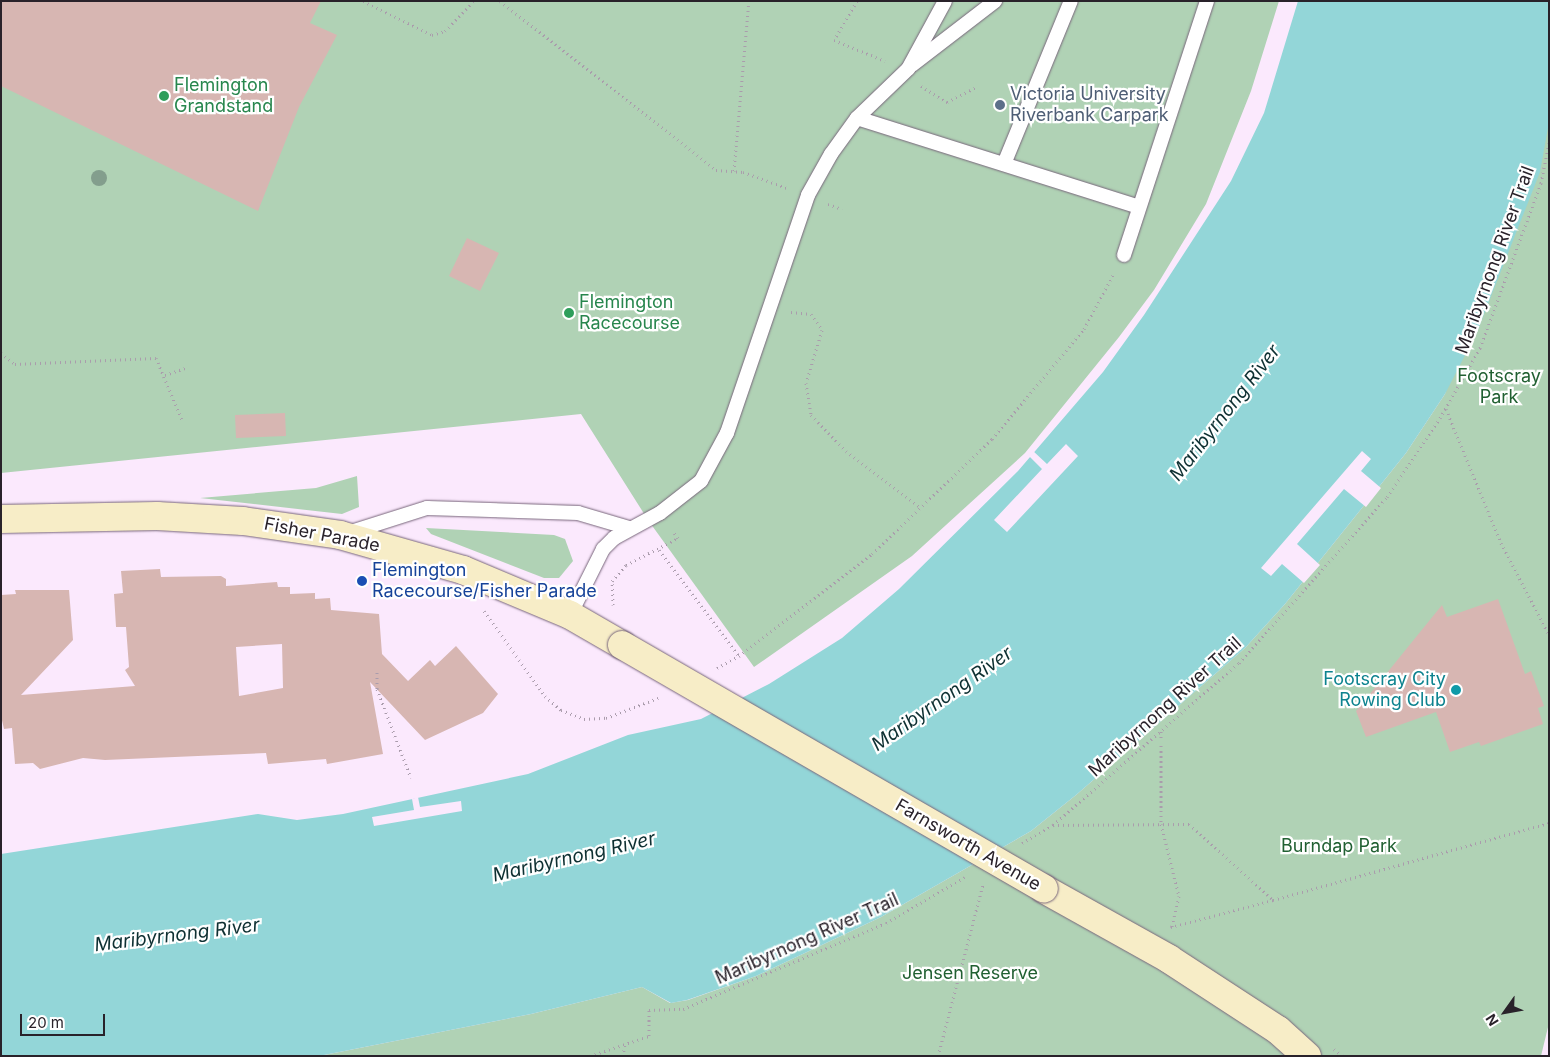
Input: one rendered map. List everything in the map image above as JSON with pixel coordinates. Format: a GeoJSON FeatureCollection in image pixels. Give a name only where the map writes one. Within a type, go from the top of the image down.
{"type":"FeatureCollection","features":[{"type":"Feature","properties":{"kind":"main road","name":"Fisher Parade"},"geometry":{"type":"LineString","coordinates":[[1,519],[167,517],[243,521],[340,536],[463,570],[570,615],[622,645]]}},
{"type":"Feature","properties":{"kind":"main road","name":"Farnsworth Avenue"},"geometry":{"type":"LineString","coordinates":[[622,645],[1044,889],[1169,959],[1278,1030],[1307,1056]]}},
{"type":"Feature","properties":{"kind":"lane"},"geometry":{"type":"LineString","coordinates":[[908,69],[945,1]]}},
{"type":"Feature","properties":{"kind":"lane"},"geometry":{"type":"LineString","coordinates":[[570,615],[603,549],[629,528],[660,513],[701,481],[727,433],[766,310],[808,195],[857,118],[908,69],[994,1]]}},
{"type":"Feature","properties":{"kind":"lane"},"geometry":{"type":"LineString","coordinates":[[1004,164],[1071,1]]}},
{"type":"Feature","properties":{"kind":"lane"},"geometry":{"type":"LineString","coordinates":[[1124,255],[1207,1]]}},
{"type":"Feature","properties":{"kind":"lane"},"geometry":{"type":"LineString","coordinates":[[857,118],[1139,207]]}},
{"type":"Feature","properties":{"kind":"lane"},"geometry":{"type":"LineString","coordinates":[[340,536],[427,508],[578,513],[629,528]]}},
{"type":"Feature","properties":{"kind":"path"},"geometry":{"type":"LineString","coordinates":[[363,1],[432,35],[445,31],[474,1]]}},
{"type":"Feature","properties":{"kind":"path"},"geometry":{"type":"LineString","coordinates":[[500,1],[716,170],[734,171],[808,195],[842,209]]}},
{"type":"Feature","properties":{"kind":"path"},"geometry":{"type":"LineString","coordinates":[[734,171],[749,1]]}},
{"type":"Feature","properties":{"kind":"path","name":"Maribyrnong River Trail"},"geometry":{"type":"LineString","coordinates":[[1012,849],[1053,825],[1239,662],[1387,497],[1446,408],[1480,348],[1541,183],[1549,143]]}},
{"type":"Feature","properties":{"kind":"path"},"geometry":{"type":"LineString","coordinates":[[713,670],[739,656],[872,554],[992,439],[1084,329],[1124,255]]}},
{"type":"Feature","properties":{"kind":"path"},"geometry":{"type":"LineString","coordinates":[[766,310],[811,314],[822,330],[806,383],[811,415],[846,451],[920,507]]}},
{"type":"Feature","properties":{"kind":"path"},"geometry":{"type":"LineString","coordinates":[[1,353],[15,364],[156,358],[165,375],[182,420]]}},
{"type":"Feature","properties":{"kind":"path"},"geometry":{"type":"LineString","coordinates":[[165,375],[188,367]]}},
{"type":"Feature","properties":{"kind":"path"},"geometry":{"type":"LineString","coordinates":[[1446,408],[1501,543],[1549,636]]}},
{"type":"Feature","properties":{"kind":"path"},"geometry":{"type":"LineString","coordinates":[[616,609],[610,603],[612,581],[626,565],[659,550],[739,656]]}},
{"type":"Feature","properties":{"kind":"path"},"geometry":{"type":"LineString","coordinates":[[463,570],[491,624],[545,696],[561,710],[584,718],[606,718],[636,710],[662,696]]}},
{"type":"Feature","properties":{"kind":"path"},"geometry":{"type":"LineString","coordinates":[[376,672],[377,689],[412,778]]}},
{"type":"Feature","properties":{"kind":"path"},"geometry":{"type":"LineString","coordinates":[[1161,731],[1161,824],[1179,896],[1172,926]]}},
{"type":"Feature","properties":{"kind":"path"},"geometry":{"type":"LineString","coordinates":[[1164,929],[1549,823]]}},
{"type":"Feature","properties":{"kind":"path"},"geometry":{"type":"LineString","coordinates":[[1053,825],[1188,824],[1273,900]]}},
{"type":"Feature","properties":{"kind":"path","name":"Maribyrnong River Trail"},"geometry":{"type":"LineString","coordinates":[[590,1056],[649,1036],[649,1010],[683,1009],[886,923],[971,873]]}},
{"type":"Feature","properties":{"kind":"path"},"geometry":{"type":"LineString","coordinates":[[938,1056],[983,882]]}},
{"type":"Feature","properties":{"kind":"path"},"geometry":{"type":"LineString","coordinates":[[623,1056],[625,1044]]}},
{"type":"Feature","properties":{"kind":"green space","name":"Flemington Racecourse"},"geometry":{"type":"Polygon","coordinates":[[[1,1],[1279,1],[1251,91],[1206,204],[1154,290],[1119,337],[1025,453],[912,556],[754,667],[648,520],[581,414],[1,473],[1,1]]]}},
{"type":"Feature","properties":{"kind":"green space","name":"Burndap Park"},"geometry":{"type":"Polygon","coordinates":[[[1549,52],[1549,1023],[1541,1056],[319,1056],[531,1014],[642,987],[670,1003],[688,1000],[756,976],[881,917],[1031,831],[1076,795],[1245,648],[1285,604],[1406,453],[1445,394],[1549,52]]]}},
{"type":"Feature","properties":{"kind":"green space"},"geometry":{"type":"Polygon","coordinates":[[[357,476],[359,507],[342,514],[200,498],[316,488],[357,476]]]}},
{"type":"Feature","properties":{"kind":"green space"},"geometry":{"type":"Polygon","coordinates":[[[426,528],[554,535],[565,539],[573,561],[559,578],[544,578],[431,534],[426,528]]]}},
{"type":"Feature","properties":{"kind":"water","name":"Maribyrnong River"},"geometry":{"type":"Polygon","coordinates":[[[1298,1],[1549,1],[1549,122],[1540,172],[1477,332],[1445,394],[1406,453],[1285,604],[1245,648],[1076,795],[1031,831],[881,917],[756,976],[687,1000],[671,1003],[642,987],[531,1014],[319,1056],[1,1056],[1,854],[258,814],[297,820],[343,814],[528,774],[628,735],[701,719],[769,684],[842,638],[899,589],[1018,471],[1103,372],[1144,315],[1231,181],[1264,113],[1298,1]]]}},
{"type":"Feature","properties":{"kind":"pier"},"geometry":{"type":"Polygon","coordinates":[[[1066,444],[1078,456],[1007,532],[994,520],[1042,469],[1028,455],[1032,450],[1047,464],[1066,444]]]}},
{"type":"Feature","properties":{"kind":"pier"},"geometry":{"type":"Polygon","coordinates":[[[1362,451],[1371,459],[1361,471],[1381,488],[1366,507],[1344,489],[1297,544],[1320,565],[1304,583],[1282,564],[1271,576],[1261,568],[1362,451]]]}},
{"type":"Feature","properties":{"kind":"pier"},"geometry":{"type":"Polygon","coordinates":[[[418,797],[420,807],[461,801],[462,811],[374,826],[372,817],[414,810],[412,799],[418,797]]]}},
{"type":"Feature","properties":{"kind":"building","name":"Flemington Grandstand"},"geometry":{"type":"Polygon","coordinates":[[[1,1],[321,1],[310,23],[337,35],[299,107],[258,211],[1,86],[1,1]]]}},
{"type":"Feature","properties":{"kind":"building"},"geometry":{"type":"Polygon","coordinates":[[[467,238],[499,253],[480,291],[449,276],[467,238]]]}},
{"type":"Feature","properties":{"kind":"building"},"geometry":{"type":"Polygon","coordinates":[[[285,413],[286,436],[236,438],[235,415],[285,413]]]}},
{"type":"Feature","properties":{"kind":"building"},"geometry":{"type":"Polygon","coordinates":[[[160,569],[161,577],[221,576],[226,579],[226,586],[277,582],[278,587],[290,587],[290,594],[315,593],[315,599],[330,598],[331,610],[379,614],[382,654],[408,681],[430,660],[435,666],[456,646],[498,694],[483,713],[425,740],[370,682],[383,754],[327,764],[326,759],[268,764],[266,753],[105,760],[83,758],[40,769],[33,763],[15,764],[12,728],[4,729],[1,716],[1,595],[16,594],[15,590],[69,590],[73,640],[21,695],[135,686],[125,670],[129,667],[126,627],[116,627],[114,594],[123,593],[121,571],[160,569]],[[282,644],[236,647],[239,696],[283,688],[282,644]]]}},
{"type":"Feature","properties":{"kind":"building","name":"Footscray City Rowing Club"},"geometry":{"type":"Polygon","coordinates":[[[1498,599],[1525,674],[1531,671],[1544,706],[1538,708],[1543,724],[1481,746],[1479,742],[1450,752],[1436,712],[1366,737],[1356,711],[1442,605],[1447,617],[1498,599]]]}},
{"type":"Feature","properties":{"kind":"place","name":"Flemington Grandstand"},"geometry":{"type":"Point","coordinates":[164,96]}},
{"type":"Feature","properties":{"kind":"place","name":"Victoria University Riverbank Carpark"},"geometry":{"type":"Point","coordinates":[1000,105]}},
{"type":"Feature","properties":{"kind":"place","name":"Flemington Racecourse"},"geometry":{"type":"Point","coordinates":[569,313]}},
{"type":"Feature","properties":{"kind":"place","name":"Flemington Racecourse/Fisher Parade"},"geometry":{"type":"Point","coordinates":[362,581]}},
{"type":"Feature","properties":{"kind":"place","name":"Footscray City Rowing Club"},"geometry":{"type":"Point","coordinates":[1456,690]}},
{"type":"Feature","properties":{"kind":"park label","name":"Footscray Park"},"geometry":{"type":"Point","coordinates":[1499,387]}},
{"type":"Feature","properties":{"kind":"park label","name":"Jensen Reserve"},"geometry":{"type":"Point","coordinates":[970,973]}}]}
